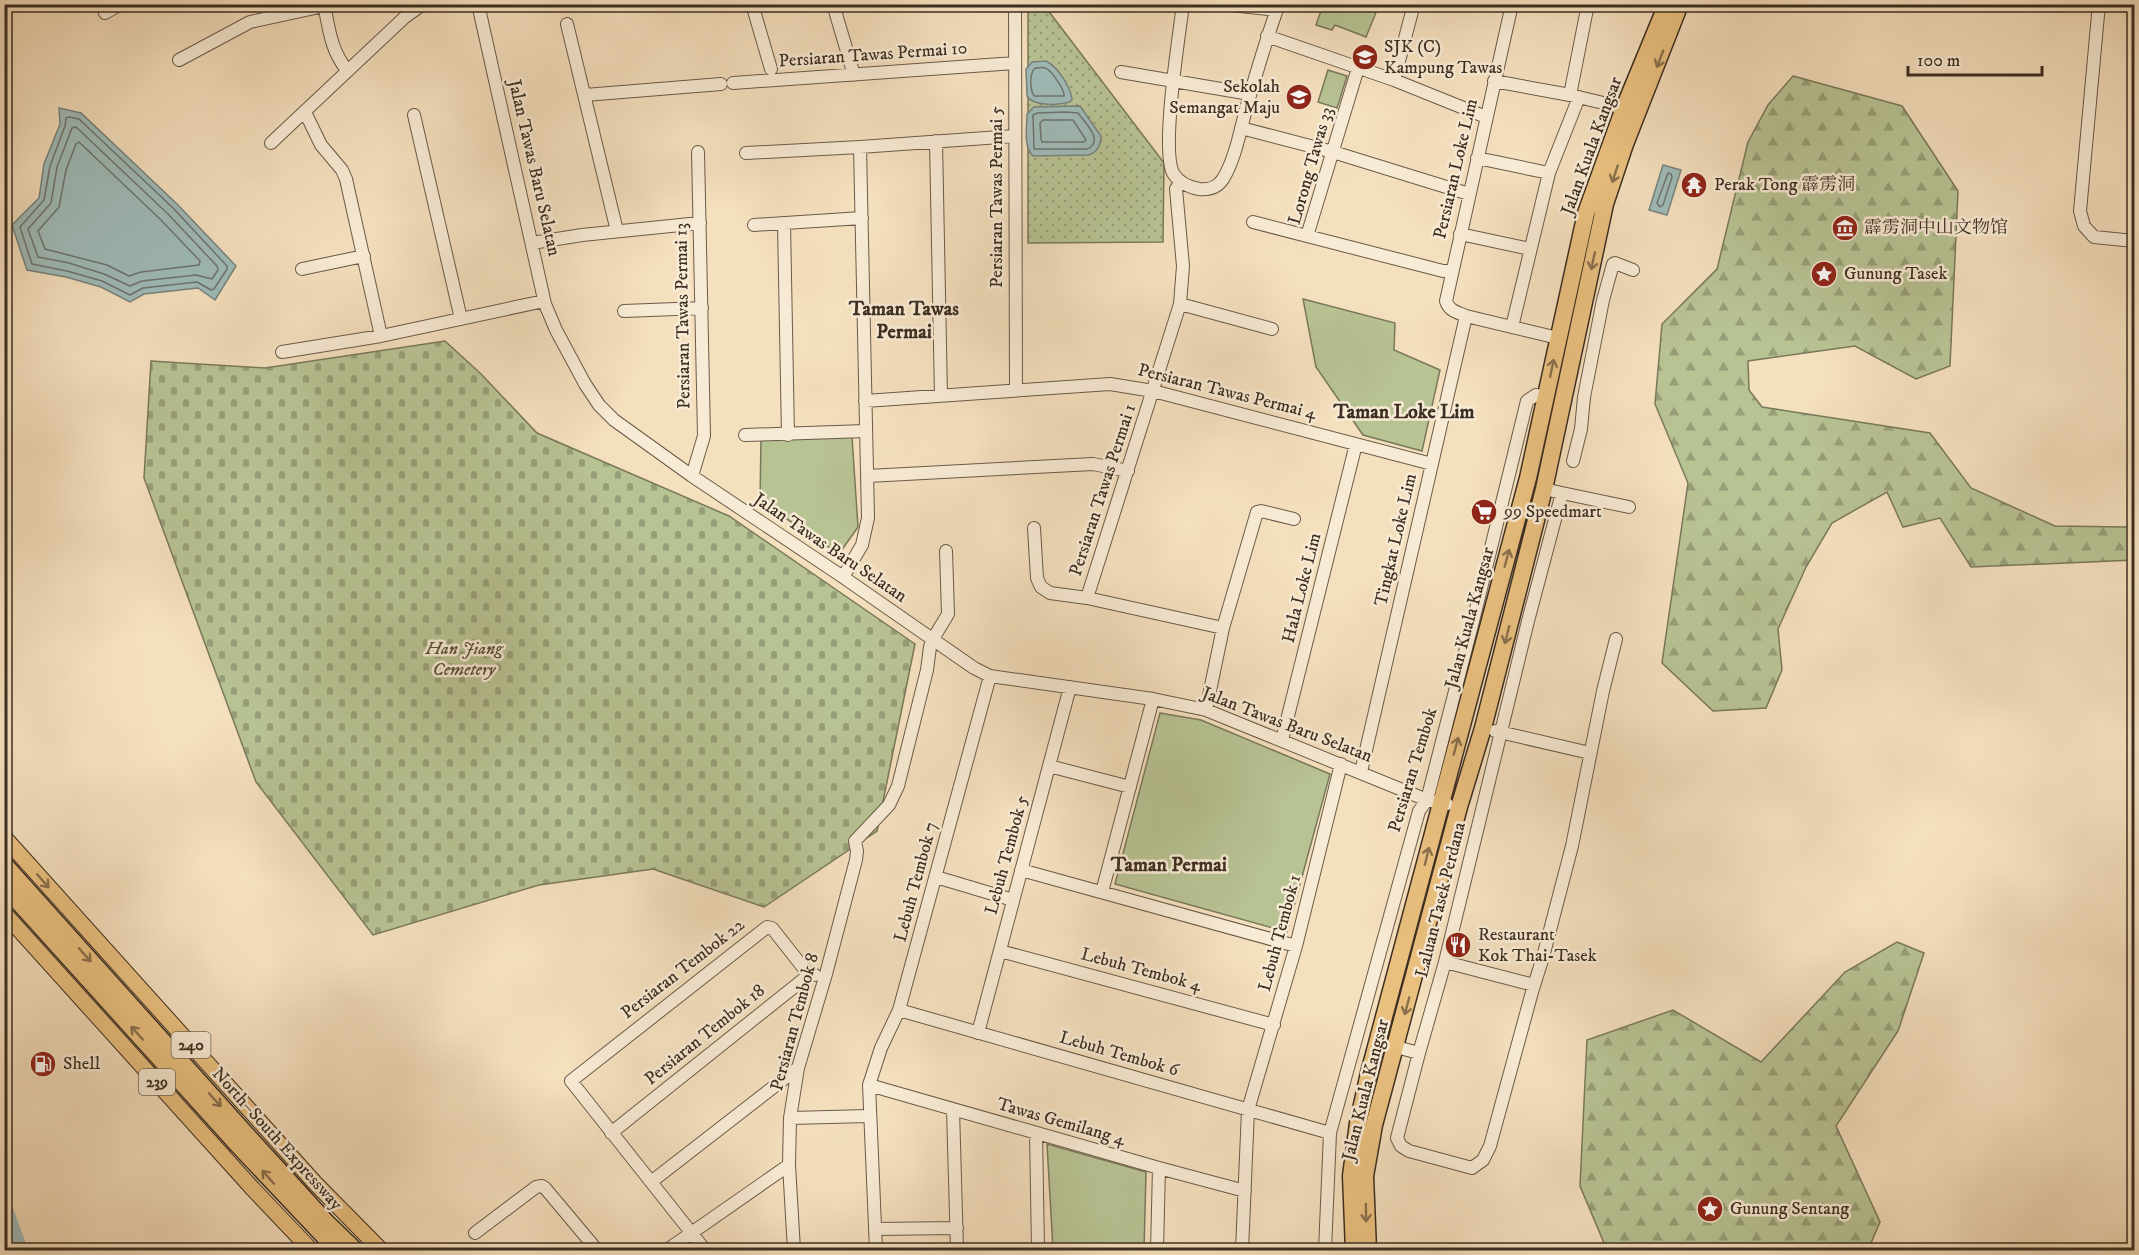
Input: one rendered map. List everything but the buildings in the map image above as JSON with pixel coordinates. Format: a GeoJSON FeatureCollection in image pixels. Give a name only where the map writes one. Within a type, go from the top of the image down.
{"type":"FeatureCollection","features":[{"type":"Feature","properties":{"kind":"highway","name":"Jalan Kuala Kangsar"},"geometry":{"type":"LineString","coordinates":[[1354,1251],[1351,1176],[1358,1123],[1434,801],[1528,478],[1586,213],[1624,108],[1667,4]]}},
{"type":"Feature","properties":{"kind":"highway","name":"Jalan Kuala Kangsar"},"geometry":{"type":"LineString","coordinates":[[1368,1251],[1365,1176],[1369,1148],[1459,807],[1483,728],[1544,489],[1605,204],[1625,144],[1680,4]]}},
{"type":"Feature","properties":{"kind":"highway","name":"North–South Expressway"},"geometry":{"type":"LineString","coordinates":[[4,864],[325,1221],[355,1251]]}},
{"type":"Feature","properties":{"kind":"highway","name":"North–South Expressway"},"geometry":{"type":"LineString","coordinates":[[4,886],[235,1142],[337,1251]]}},
{"type":"Feature","properties":{"kind":"highway"},"geometry":{"type":"LineString","coordinates":[[1369,1073],[1376,1069],[1387,1051],[1396,1047],[1388,1037],[1389,1018],[1386,1012]]}},
{"type":"Feature","properties":{"kind":"main road","name":"240"},"geometry":{"type":"LineString","coordinates":[[4,837],[315,1183],[381,1251]]}},
{"type":"Feature","properties":{"kind":"main road","name":"239"},"geometry":{"type":"LineString","coordinates":[[4,913],[311,1251]]}},
{"type":"Feature","properties":{"kind":"street"},"geometry":{"type":"LineString","coordinates":[[105,14],[121,4]]}},
{"type":"Feature","properties":{"kind":"street"},"geometry":{"type":"LineString","coordinates":[[752,4],[771,69]]}},
{"type":"Feature","properties":{"kind":"street"},"geometry":{"type":"LineString","coordinates":[[833,4],[854,75]]}},
{"type":"Feature","properties":{"kind":"street","name":"Persiaran Tawas Permai 5"},"geometry":{"type":"LineString","coordinates":[[1015,4],[1016,390]]}},
{"type":"Feature","properties":{"kind":"street","name":"Persiaran Tawas Permai 1"},"geometry":{"type":"LineString","coordinates":[[1087,598],[1180,304],[1183,266],[1178,188],[1169,153],[1183,4]]}},
{"type":"Feature","properties":{"kind":"street"},"geometry":{"type":"LineString","coordinates":[[1178,188],[1209,189],[1224,177],[1278,7],[1222,4]]}},
{"type":"Feature","properties":{"kind":"street"},"geometry":{"type":"LineString","coordinates":[[1394,80],[1414,4]]}},
{"type":"Feature","properties":{"kind":"street","name":"Persiaran Loke Lim"},"geometry":{"type":"LineString","coordinates":[[1466,316],[1448,307],[1446,301],[1512,4]]}},
{"type":"Feature","properties":{"kind":"street"},"geometry":{"type":"LineString","coordinates":[[1512,327],[1549,173],[1575,96],[1588,4]]}},
{"type":"Feature","properties":{"kind":"street"},"geometry":{"type":"LineString","coordinates":[[2099,4],[2080,211],[2087,231],[2094,237],[2134,241]]}},
{"type":"Feature","properties":{"kind":"street"},"geometry":{"type":"LineString","coordinates":[[179,60],[250,22],[324,5],[334,49],[347,70]]}},
{"type":"Feature","properties":{"kind":"street"},"geometry":{"type":"LineString","coordinates":[[271,143],[415,6]]}},
{"type":"Feature","properties":{"kind":"street","name":"Jalan Tawas Baru Selatan"},"geometry":{"type":"LineString","coordinates":[[479,9],[544,301],[556,330],[585,384],[599,405],[614,420],[692,477],[967,663],[990,676],[1153,699],[1206,710],[1434,801],[1459,807]]}},
{"type":"Feature","properties":{"kind":"street"},"geometry":{"type":"LineString","coordinates":[[567,24],[617,231]]}},
{"type":"Feature","properties":{"kind":"street"},"geometry":{"type":"LineString","coordinates":[[1267,36],[1394,80],[1486,117]]}},
{"type":"Feature","properties":{"kind":"street","name":"Persiaran Tawas Permai 10"},"geometry":{"type":"LineString","coordinates":[[585,95],[1015,63]]}},
{"type":"Feature","properties":{"kind":"street","name":"Lorong Tawas 33"},"geometry":{"type":"LineString","coordinates":[[1358,68],[1307,236],[1452,272]]}},
{"type":"Feature","properties":{"kind":"street"},"geometry":{"type":"LineString","coordinates":[[1121,72],[1250,94]]}},
{"type":"Feature","properties":{"kind":"street"},"geometry":{"type":"LineString","coordinates":[[1494,81],[1624,108]]}},
{"type":"Feature","properties":{"kind":"street"},"geometry":{"type":"LineString","coordinates":[[305,111],[326,151],[346,178],[381,336]]}},
{"type":"Feature","properties":{"kind":"street"},"geometry":{"type":"LineString","coordinates":[[414,115],[461,320]]}},
{"type":"Feature","properties":{"kind":"street"},"geometry":{"type":"LineString","coordinates":[[1241,128],[1333,152],[1469,194]]}},
{"type":"Feature","properties":{"kind":"street"},"geometry":{"type":"LineString","coordinates":[[746,153],[1014,136]]}},
{"type":"Feature","properties":{"kind":"street"},"geometry":{"type":"LineString","coordinates":[[936,141],[941,396]]}},
{"type":"Feature","properties":{"kind":"street"},"geometry":{"type":"LineString","coordinates":[[843,577],[862,545],[866,531],[868,476],[860,147]]}},
{"type":"Feature","properties":{"kind":"street","name":"Persiaran Tawas Permai 13"},"geometry":{"type":"LineString","coordinates":[[692,477],[704,436],[698,152]]}},
{"type":"Feature","properties":{"kind":"street"},"geometry":{"type":"LineString","coordinates":[[1478,158],[1549,173]]}},
{"type":"Feature","properties":{"kind":"street"},"geometry":{"type":"LineString","coordinates":[[753,225],[862,218]]}},
{"type":"Feature","properties":{"kind":"street"},"geometry":{"type":"LineString","coordinates":[[1253,222],[1307,236]]}},
{"type":"Feature","properties":{"kind":"street"},"geometry":{"type":"LineString","coordinates":[[532,243],[582,235],[699,223]]}},
{"type":"Feature","properties":{"kind":"street"},"geometry":{"type":"LineString","coordinates":[[784,223],[788,435]]}},
{"type":"Feature","properties":{"kind":"street"},"geometry":{"type":"LineString","coordinates":[[1460,234],[1530,249]]}},
{"type":"Feature","properties":{"kind":"street"},"geometry":{"type":"LineString","coordinates":[[302,269],[364,256]]}},
{"type":"Feature","properties":{"kind":"street"},"geometry":{"type":"LineString","coordinates":[[1573,461],[1581,429],[1584,397],[1603,300],[1614,264],[1633,270]]}},
{"type":"Feature","properties":{"kind":"street"},"geometry":{"type":"LineString","coordinates":[[1586,296],[1603,300]]}},
{"type":"Feature","properties":{"kind":"street"},"geometry":{"type":"LineString","coordinates":[[282,352],[381,336],[544,301]]}},
{"type":"Feature","properties":{"kind":"street"},"geometry":{"type":"LineString","coordinates":[[1180,304],[1272,329]]}},
{"type":"Feature","properties":{"kind":"street"},"geometry":{"type":"LineString","coordinates":[[624,311],[702,308]]}},
{"type":"Feature","properties":{"kind":"street"},"geometry":{"type":"LineString","coordinates":[[1466,316],[1558,338]]}},
{"type":"Feature","properties":{"kind":"street","name":"Tingkat Loke Lim"},"geometry":{"type":"LineString","coordinates":[[1360,772],[1466,316]]}},
{"type":"Feature","properties":{"kind":"street","name":"Persiaran Tawas Permai 4"},"geometry":{"type":"LineString","coordinates":[[865,401],[1110,384],[1153,391],[1432,464]]}},
{"type":"Feature","properties":{"kind":"street"},"geometry":{"type":"LineString","coordinates":[[746,435],[866,431]]}},
{"type":"Feature","properties":{"kind":"street"},"geometry":{"type":"LineString","coordinates":[[1555,438],[1576,446]]}},
{"type":"Feature","properties":{"kind":"street","name":"Hala Loke Lim"},"geometry":{"type":"LineString","coordinates":[[1282,740],[1356,444]]}},
{"type":"Feature","properties":{"kind":"street"},"geometry":{"type":"LineString","coordinates":[[868,476],[1093,464],[1128,471]]}},
{"type":"Feature","properties":{"kind":"street"},"geometry":{"type":"LineString","coordinates":[[1544,489],[1629,507]]}},
{"type":"Feature","properties":{"kind":"street","name":"Laluan Tasek Perdana"},"geometry":{"type":"LineString","coordinates":[[1534,985],[1490,1146],[1482,1160],[1472,1168],[1409,1151],[1401,1146],[1397,1138],[1445,962],[1562,493]]}},
{"type":"Feature","properties":{"kind":"street"},"geometry":{"type":"LineString","coordinates":[[1206,710],[1223,628],[1254,518],[1257,512],[1261,511],[1293,519]]}},
{"type":"Feature","properties":{"kind":"street"},"geometry":{"type":"LineString","coordinates":[[1034,528],[1037,578],[1041,587],[1050,593],[1087,598],[1223,628]]}},
{"type":"Feature","properties":{"kind":"street"},"geometry":{"type":"LineString","coordinates":[[933,639],[948,614],[946,550]]}},
{"type":"Feature","properties":{"kind":"street","name":"Persiaran Tembok 8"},"geometry":{"type":"LineString","coordinates":[[794,1251],[789,1165],[790,1118],[798,1068],[856,860],[855,841],[889,805],[898,786],[933,639]]}},
{"type":"Feature","properties":{"kind":"street"},"geometry":{"type":"LineString","coordinates":[[1445,962],[1534,985],[1572,846],[1602,691],[1616,639]]}},
{"type":"Feature","properties":{"kind":"street","name":"Lebuh Tembok 7"},"geometry":{"type":"LineString","coordinates":[[869,1090],[881,1048],[899,1010],[990,676]]}},
{"type":"Feature","properties":{"kind":"street","name":"Lebuh Tembok 5"},"geometry":{"type":"LineString","coordinates":[[978,1033],[1070,687]]}},
{"type":"Feature","properties":{"kind":"street"},"geometry":{"type":"LineString","coordinates":[[1102,892],[1153,699]]}},
{"type":"Feature","properties":{"kind":"street"},"geometry":{"type":"LineString","coordinates":[[1483,728],[1590,753]]}},
{"type":"Feature","properties":{"kind":"street","name":"Lebuh Tembok 1"},"geometry":{"type":"LineString","coordinates":[[1242,1251],[1248,1110],[1296,946],[1341,764]]}},
{"type":"Feature","properties":{"kind":"street"},"geometry":{"type":"LineString","coordinates":[[1049,766],[1130,787]]}},
{"type":"Feature","properties":{"kind":"street","name":"Persiaran Tembok"},"geometry":{"type":"LineString","coordinates":[[1325,1251],[1330,1133],[1419,812],[1434,801]]}},
{"type":"Feature","properties":{"kind":"street"},"geometry":{"type":"LineString","coordinates":[[1021,870],[1296,946]]}},
{"type":"Feature","properties":{"kind":"street"},"geometry":{"type":"LineString","coordinates":[[936,877],[1013,900]]}},
{"type":"Feature","properties":{"kind":"street","name":"Persiaran Tembok 22"},"geometry":{"type":"LineString","coordinates":[[611,1133],[571,1081],[767,927],[772,928],[809,975]]}},
{"type":"Feature","properties":{"kind":"street","name":"Lebuh Tembok 4"},"geometry":{"type":"LineString","coordinates":[[1000,951],[1274,1025]]}},
{"type":"Feature","properties":{"kind":"street"},"geometry":{"type":"LineString","coordinates":[[809,975],[826,974]]}},
{"type":"Feature","properties":{"kind":"street","name":"Persiaran Tembok 18"},"geometry":{"type":"LineString","coordinates":[[611,1133],[809,975]]}},
{"type":"Feature","properties":{"kind":"street","name":"Lebuh Tembok 6"},"geometry":{"type":"LineString","coordinates":[[899,1010],[1330,1133]]}},
{"type":"Feature","properties":{"kind":"street"},"geometry":{"type":"LineString","coordinates":[[1396,1047],[1419,1053]]}},
{"type":"Feature","properties":{"kind":"street"},"geometry":{"type":"LineString","coordinates":[[651,1182],[798,1068]]}},
{"type":"Feature","properties":{"kind":"street"},"geometry":{"type":"LineString","coordinates":[[869,1090],[876,1251]]}},
{"type":"Feature","properties":{"kind":"street","name":"Tawas Gemilang 4"},"geometry":{"type":"LineString","coordinates":[[869,1090],[953,1109],[1245,1191]]}},
{"type":"Feature","properties":{"kind":"street"},"geometry":{"type":"LineString","coordinates":[[953,1109],[957,1251]]}},
{"type":"Feature","properties":{"kind":"street"},"geometry":{"type":"LineString","coordinates":[[790,1118],[869,1116]]}},
{"type":"Feature","properties":{"kind":"street"},"geometry":{"type":"LineString","coordinates":[[611,1133],[705,1251]]}},
{"type":"Feature","properties":{"kind":"street"},"geometry":{"type":"LineString","coordinates":[[1036,1133],[1038,1251]]}},
{"type":"Feature","properties":{"kind":"street"},"geometry":{"type":"LineString","coordinates":[[667,1251],[789,1165]]}},
{"type":"Feature","properties":{"kind":"street"},"geometry":{"type":"LineString","coordinates":[[1157,1251],[1159,1168]]}},
{"type":"Feature","properties":{"kind":"street"},"geometry":{"type":"LineString","coordinates":[[475,1233],[536,1187],[542,1186],[597,1251]]}},
{"type":"Feature","properties":{"kind":"street"},"geometry":{"type":"LineString","coordinates":[[875,1229],[957,1228]]}},
{"type":"Feature","properties":{"kind":"green space"},"geometry":{"type":"Polygon","coordinates":[[[1323,4],[1379,5],[1366,37],[1335,25],[1332,30],[1316,25],[1323,4]]]}},
{"type":"Feature","properties":{"kind":"green space"},"geometry":{"type":"Polygon","coordinates":[[[1028,5],[1044,5],[1164,163],[1163,242],[1028,243],[1028,5]]]}},
{"type":"Feature","properties":{"kind":"green space"},"geometry":{"type":"Polygon","coordinates":[[[1328,70],[1347,76],[1337,108],[1318,102],[1328,70]]]}},
{"type":"Feature","properties":{"kind":"green space"},"geometry":{"type":"Polygon","coordinates":[[[1793,76],[1902,106],[1958,191],[1950,366],[1916,379],[1855,346],[1748,361],[1749,390],[1762,407],[1930,433],[1971,488],[2055,526],[2126,527],[2134,532],[2134,560],[1971,567],[1940,518],[1903,527],[1887,492],[1832,523],[1806,567],[1778,629],[1782,670],[1766,708],[1713,711],[1662,663],[1688,483],[1655,404],[1662,324],[1717,269],[1748,142],[1768,105],[1793,76]]]}},
{"type":"Feature","properties":{"kind":"green space"},"geometry":{"type":"Polygon","coordinates":[[[1303,299],[1395,323],[1394,350],[1440,370],[1422,451],[1363,435],[1316,367],[1303,299]]]}},
{"type":"Feature","properties":{"kind":"green space","name":"Han Jiang Cemetery"},"geometry":{"type":"Polygon","coordinates":[[[445,341],[481,374],[537,433],[729,516],[915,644],[877,831],[764,907],[653,869],[539,885],[373,935],[256,782],[144,478],[151,361],[265,368],[445,341]]]}},
{"type":"Feature","properties":{"kind":"green space"},"geometry":{"type":"Polygon","coordinates":[[[852,437],[858,527],[839,554],[760,501],[761,438],[852,437]]]}},
{"type":"Feature","properties":{"kind":"green space"},"geometry":{"type":"Polygon","coordinates":[[[1160,713],[1201,720],[1330,774],[1287,932],[1115,884],[1160,713]]]}},
{"type":"Feature","properties":{"kind":"green space"},"geometry":{"type":"Polygon","coordinates":[[[1897,942],[1924,953],[1898,1031],[1836,1126],[1880,1222],[1868,1250],[1607,1250],[1580,1186],[1587,1040],[1673,1010],[1761,1062],[1845,972],[1897,942]]]}},
{"type":"Feature","properties":{"kind":"green space"},"geometry":{"type":"Polygon","coordinates":[[[1047,1144],[1146,1172],[1144,1250],[1053,1250],[1047,1144]]]}},
{"type":"Feature","properties":{"kind":"water"},"geometry":{"type":"Polygon","coordinates":[[[1046,61],[1059,72],[1066,83],[1071,94],[1070,102],[1041,104],[1030,100],[1027,96],[1026,69],[1032,62],[1046,61]]]}},
{"type":"Feature","properties":{"kind":"water"},"geometry":{"type":"Polygon","coordinates":[[[1080,106],[1101,136],[1096,150],[1088,155],[1033,156],[1027,142],[1027,114],[1034,107],[1080,106]]]}},
{"type":"Feature","properties":{"kind":"water"},"geometry":{"type":"Polygon","coordinates":[[[59,108],[81,113],[177,204],[236,266],[215,300],[198,288],[144,294],[130,302],[101,287],[66,277],[27,270],[12,225],[39,198],[44,164],[60,124],[59,108]]]}},
{"type":"Feature","properties":{"kind":"water"},"geometry":{"type":"Polygon","coordinates":[[[1663,165],[1681,170],[1667,215],[1649,210],[1663,165]]]}},
{"type":"Feature","properties":{"kind":"waterway"},"geometry":{"type":"LineString","coordinates":[[4,1207],[20,1250]]}},
{"type":"Feature","properties":{"kind":"place","name":"SJK (C) Kampung Tawas"},"geometry":{"type":"Point","coordinates":[1365,57]}},
{"type":"Feature","properties":{"kind":"place","name":"Sekolah Semangat Maju"},"geometry":{"type":"Point","coordinates":[1299,97]}},
{"type":"Feature","properties":{"kind":"place","name":"Perak Tong 霹雳洞"},"geometry":{"type":"Point","coordinates":[1694,185]}},
{"type":"Feature","properties":{"kind":"place","name":"霹雳洞中山文物馆"},"geometry":{"type":"Point","coordinates":[1845,228]}},
{"type":"Feature","properties":{"kind":"place","name":"Gunung Tasek"},"geometry":{"type":"Point","coordinates":[1824,274]}},
{"type":"Feature","properties":{"kind":"place","name":"99 Speedmart"},"geometry":{"type":"Point","coordinates":[1484,512]}},
{"type":"Feature","properties":{"kind":"place","name":"Restaurant Kok Thai-Tasek"},"geometry":{"type":"Point","coordinates":[1458,945]}},
{"type":"Feature","properties":{"kind":"place","name":"Shell"},"geometry":{"type":"Point","coordinates":[43,1064]}},
{"type":"Feature","properties":{"kind":"place","name":"Gunung Sentang"},"geometry":{"type":"Point","coordinates":[1710,1209]}},
{"type":"Feature","properties":{"kind":"district","name":"Taman Tawas Permai"},"geometry":{"type":"Point","coordinates":[904,320]}},
{"type":"Feature","properties":{"kind":"district","name":"Taman Loke Lim"},"geometry":{"type":"Point","coordinates":[1404,412]}},
{"type":"Feature","properties":{"kind":"district","name":"Taman Permai"},"geometry":{"type":"Point","coordinates":[1169,865]}}]}
